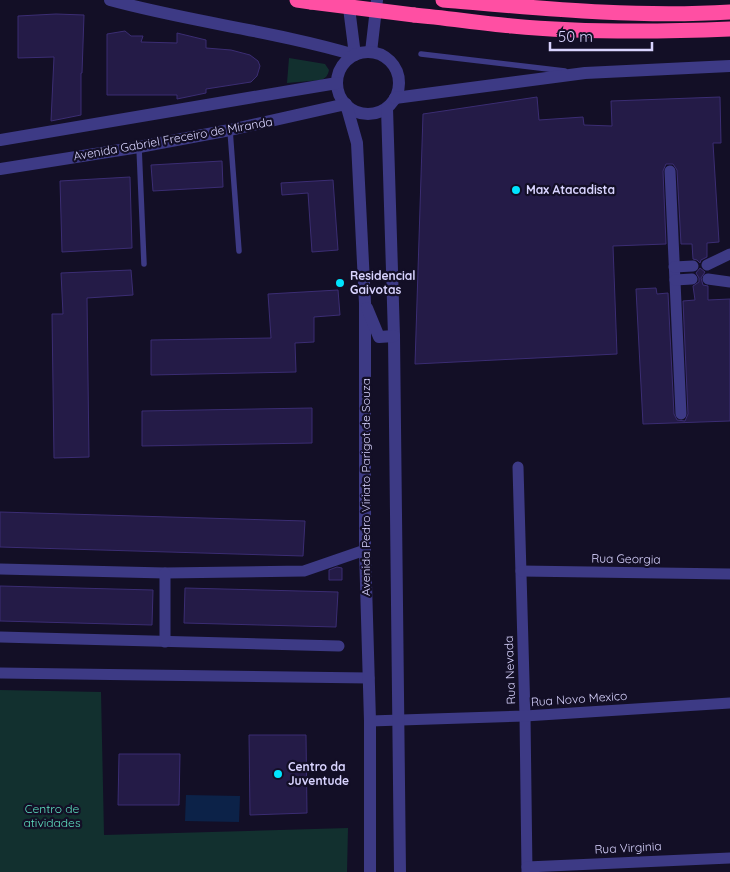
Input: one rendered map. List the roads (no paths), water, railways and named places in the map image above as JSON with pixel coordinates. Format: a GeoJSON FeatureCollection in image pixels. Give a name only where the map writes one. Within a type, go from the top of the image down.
{"type":"FeatureCollection","features":[{"type":"Feature","properties":{"kind":"highway"},"geometry":{"type":"LineString","coordinates":[[443,0],[558,10],[635,13],[730,12]]}},
{"type":"Feature","properties":{"kind":"highway"},"geometry":{"type":"LineString","coordinates":[[304,1],[514,26],[661,31],[730,29]]}},
{"type":"Feature","properties":{"kind":"street"},"geometry":{"type":"LineString","coordinates":[[110,0],[140,8],[319,44],[354,55],[371,52],[384,57],[394,66],[399,78],[399,85],[391,103],[400,872]]}},
{"type":"Feature","properties":{"kind":"street"},"geometry":{"type":"LineString","coordinates":[[348,0],[354,55]]}},
{"type":"Feature","properties":{"kind":"street"},"geometry":{"type":"LineString","coordinates":[[371,52],[377,0]]}},
{"type":"Feature","properties":{"kind":"street"},"geometry":{"type":"LineString","coordinates":[[354,55],[340,70],[337,84],[338,91],[351,109],[366,114],[373,114],[391,103],[585,73],[730,66]]}},
{"type":"Feature","properties":{"kind":"street"},"geometry":{"type":"LineString","coordinates":[[0,140],[337,84]]}},
{"type":"Feature","properties":{"kind":"street","name":"Avenida Gabriel Freceiro de Miranda"},"geometry":{"type":"LineString","coordinates":[[0,169],[139,147],[230,130],[346,104]]}},
{"type":"Feature","properties":{"kind":"street","name":"Avenida Pedro Viriato Parigot de Souza"},"geometry":{"type":"LineString","coordinates":[[346,104],[357,143],[365,303],[370,872]]}},
{"type":"Feature","properties":{"kind":"street"},"geometry":{"type":"LineString","coordinates":[[670,170],[681,414]]}},
{"type":"Feature","properties":{"kind":"street"},"geometry":{"type":"LineString","coordinates":[[708,265],[730,254]]}},
{"type":"Feature","properties":{"kind":"street"},"geometry":{"type":"LineString","coordinates":[[674,267],[693,266]]}},
{"type":"Feature","properties":{"kind":"street"},"geometry":{"type":"LineString","coordinates":[[675,280],[692,279]]}},
{"type":"Feature","properties":{"kind":"street"},"geometry":{"type":"LineString","coordinates":[[708,279],[730,282]]}},
{"type":"Feature","properties":{"kind":"street"},"geometry":{"type":"LineString","coordinates":[[365,303],[379,337],[394,336]]}},
{"type":"Feature","properties":{"kind":"street","name":"Rua Nevada"},"geometry":{"type":"LineString","coordinates":[[518,468],[527,869]]}},
{"type":"Feature","properties":{"kind":"street"},"geometry":{"type":"LineString","coordinates":[[0,569],[166,573],[304,571],[366,550]]}},
{"type":"Feature","properties":{"kind":"street","name":"Rua Georgia"},"geometry":{"type":"LineString","coordinates":[[521,571],[730,574]]}},
{"type":"Feature","properties":{"kind":"street"},"geometry":{"type":"LineString","coordinates":[[165,642],[166,573]]}},
{"type":"Feature","properties":{"kind":"street"},"geometry":{"type":"LineString","coordinates":[[0,637],[339,646]]}},
{"type":"Feature","properties":{"kind":"street"},"geometry":{"type":"LineString","coordinates":[[0,672],[369,678]]}},
{"type":"Feature","properties":{"kind":"street","name":"Rua Novo Mexico"},"geometry":{"type":"LineString","coordinates":[[370,721],[525,716],[730,703]]}},
{"type":"Feature","properties":{"kind":"street","name":"Rua Virginia"},"geometry":{"type":"LineString","coordinates":[[527,869],[730,858]]}},
{"type":"Feature","properties":{"kind":"lane"},"geometry":{"type":"LineString","coordinates":[[421,54],[585,73]]}},
{"type":"Feature","properties":{"kind":"lane"},"geometry":{"type":"LineString","coordinates":[[230,130],[238,251]]}},
{"type":"Feature","properties":{"kind":"lane"},"geometry":{"type":"LineString","coordinates":[[139,147],[144,264]]}},
{"type":"Feature","properties":{"kind":"water"},"geometry":{"type":"Polygon","coordinates":[[[186,795],[240,796],[239,822],[185,821],[186,795]]]}},
{"type":"Feature","properties":{"kind":"place","name":"Max Atacadista"},"geometry":{"type":"Point","coordinates":[516,190]}},
{"type":"Feature","properties":{"kind":"place","name":"Residencial Gaivotas"},"geometry":{"type":"Point","coordinates":[340,283]}},
{"type":"Feature","properties":{"kind":"place","name":"Centro da Juventude"},"geometry":{"type":"Point","coordinates":[278,774]}},
{"type":"Feature","properties":{"kind":"park label","name":"Centro de atividades"},"geometry":{"type":"Point","coordinates":[52,816]}}]}
